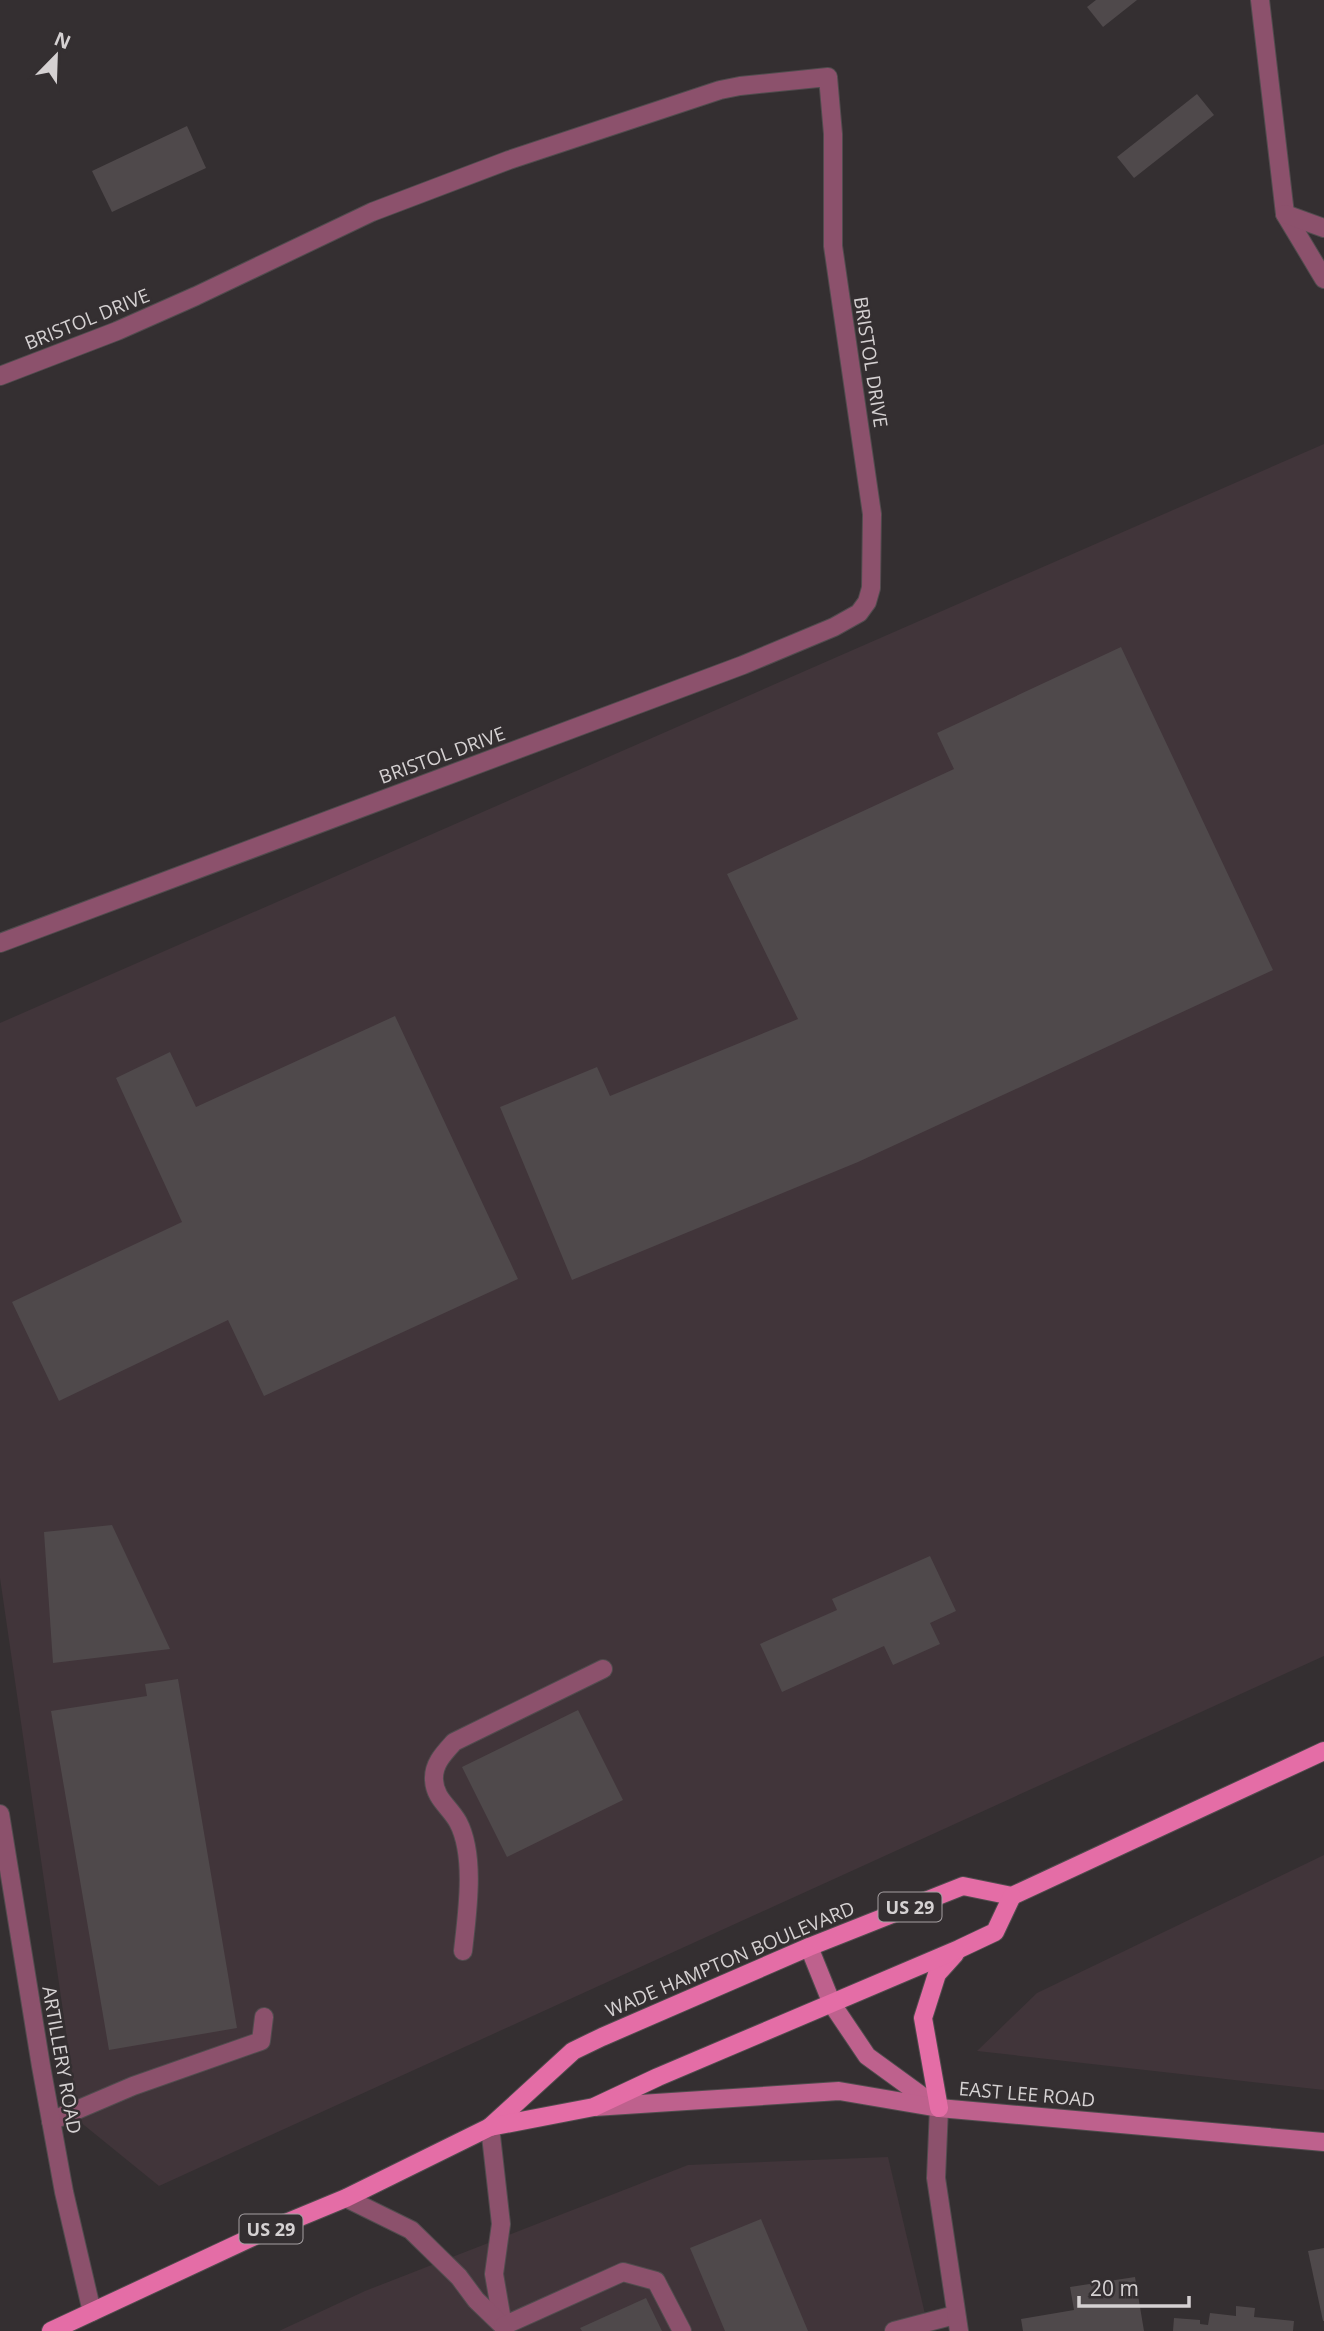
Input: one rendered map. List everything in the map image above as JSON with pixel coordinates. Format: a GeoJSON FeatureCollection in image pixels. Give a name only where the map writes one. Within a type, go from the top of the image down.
{"type":"FeatureCollection","features":[{"type":"Feature","properties":{"kind":"main road"},"geometry":{"type":"LineString","coordinates":[[1012,1896],[1324,1751]]}},
{"type":"Feature","properties":{"kind":"main road","name":"WADE HAMPTON BOULEVARD"},"geometry":{"type":"LineString","coordinates":[[51,2331],[259,2234],[346,2199],[490,2127],[594,2107],[658,2077],[959,1950],[995,1932],[1012,1896],[963,1886],[809,1947],[573,2051],[490,2127]]}},
{"type":"Feature","properties":{"kind":"main road"},"geometry":{"type":"LineString","coordinates":[[939,2108],[923,2018],[937,1974],[959,1950]]}},
{"type":"Feature","properties":{"kind":"street"},"geometry":{"type":"LineString","coordinates":[[1260,0],[1285,214],[1324,279]]}},
{"type":"Feature","properties":{"kind":"street","name":"BRISTOL DRIVE"},"geometry":{"type":"LineString","coordinates":[[0,376],[117,331],[372,212],[509,160],[720,90],[828,77],[833,134],[833,246],[872,514],[871,588],[867,602],[859,612],[834,627],[743,665],[0,943]]}},
{"type":"Feature","properties":{"kind":"street"},"geometry":{"type":"LineString","coordinates":[[1285,214],[1324,228]]}},
{"type":"Feature","properties":{"kind":"street"},"geometry":{"type":"LineString","coordinates":[[463,1951],[469,1896],[467,1857],[458,1822],[439,1799],[434,1778],[440,1756],[454,1742],[603,1669]]}},
{"type":"Feature","properties":{"kind":"street","name":"ARTILLERY ROAD"},"geometry":{"type":"LineString","coordinates":[[0,1814],[3,1851],[64,2192],[92,2312]]}},
{"type":"Feature","properties":{"kind":"street","name":"EAST LEE ROAD"},"geometry":{"type":"LineString","coordinates":[[809,1947],[832,2004],[867,2056],[939,2108],[1324,2142]]}},
{"type":"Feature","properties":{"kind":"street"},"geometry":{"type":"LineString","coordinates":[[51,2121],[134,2086],[261,2042],[264,2017]]}},
{"type":"Feature","properties":{"kind":"street"},"geometry":{"type":"LineString","coordinates":[[594,2107],[839,2091],[939,2108],[936,2178],[957,2323],[894,2331]]}},
{"type":"Feature","properties":{"kind":"street"},"geometry":{"type":"LineString","coordinates":[[490,2127],[501,2224],[494,2274],[504,2329]]}},
{"type":"Feature","properties":{"kind":"street"},"geometry":{"type":"LineString","coordinates":[[346,2199],[411,2231],[458,2277],[504,2329]]}},
{"type":"Feature","properties":{"kind":"street"},"geometry":{"type":"LineString","coordinates":[[504,2329],[623,2272],[656,2281],[681,2331]]}},
{"type":"Feature","properties":{"kind":"shaded area"},"geometry":{"type":"Polygon","coordinates":[[[1324,444],[1324,1656],[159,2186],[79,2121],[0,1578],[0,1023],[1324,444]]]}},
{"type":"Feature","properties":{"kind":"shaded area"},"geometry":{"type":"Polygon","coordinates":[[[1324,1855],[1324,2090],[977,2051],[1037,1993],[1324,1855]]]}},
{"type":"Feature","properties":{"kind":"shaded area"},"geometry":{"type":"Polygon","coordinates":[[[888,2157],[929,2331],[279,2331],[365,2291],[688,2165],[888,2157]]]}},
{"type":"Feature","properties":{"kind":"building"},"geometry":{"type":"Polygon","coordinates":[[[1096,0],[1137,0],[1103,27],[1087,7],[1096,0]]]}},
{"type":"Feature","properties":{"kind":"building"},"geometry":{"type":"Polygon","coordinates":[[[1197,94],[1214,115],[1134,178],[1117,157],[1197,94]]]}},
{"type":"Feature","properties":{"kind":"building"},"geometry":{"type":"Polygon","coordinates":[[[187,126],[206,168],[112,212],[92,171],[187,126]]]}},
{"type":"Feature","properties":{"kind":"building"},"geometry":{"type":"Polygon","coordinates":[[[1121,647],[1273,970],[858,1162],[572,1280],[500,1107],[597,1067],[610,1096],[798,1019],[727,874],[954,769],[937,733],[1121,647]]]}},
{"type":"Feature","properties":{"kind":"building"},"geometry":{"type":"Polygon","coordinates":[[[395,1016],[518,1279],[264,1396],[228,1320],[59,1401],[12,1302],[182,1222],[116,1078],[170,1052],[196,1107],[395,1016]]]}},
{"type":"Feature","properties":{"kind":"building"},"geometry":{"type":"Polygon","coordinates":[[[112,1525],[170,1649],[53,1663],[44,1532],[112,1525]]]}},
{"type":"Feature","properties":{"kind":"building"},"geometry":{"type":"Polygon","coordinates":[[[930,1556],[956,1611],[930,1623],[940,1644],[893,1665],[884,1646],[782,1692],[760,1644],[837,1610],[832,1599],[930,1556]]]}},
{"type":"Feature","properties":{"kind":"building"},"geometry":{"type":"Polygon","coordinates":[[[178,1679],[237,2028],[109,2050],[51,1711],[147,1696],[145,1684],[178,1679]]]}},
{"type":"Feature","properties":{"kind":"building"},"geometry":{"type":"Polygon","coordinates":[[[578,1710],[623,1800],[507,1857],[462,1767],[578,1710]]]}},
{"type":"Feature","properties":{"kind":"building"},"geometry":{"type":"Polygon","coordinates":[[[761,2219],[808,2331],[725,2331],[690,2248],[761,2219]]]}},
{"type":"Feature","properties":{"kind":"building"},"geometry":{"type":"Polygon","coordinates":[[[1324,2248],[1324,2321],[1323,2321],[1308,2251],[1324,2248]]]}},
{"type":"Feature","properties":{"kind":"building"},"geometry":{"type":"Polygon","coordinates":[[[1135,2277],[1144,2331],[1023,2331],[1021,2319],[1074,2310],[1070,2287],[1135,2277]]]}},
{"type":"Feature","properties":{"kind":"building"},"geometry":{"type":"Polygon","coordinates":[[[646,2298],[662,2331],[582,2331],[580,2328],[646,2298]]]}},
{"type":"Feature","properties":{"kind":"building"},"geometry":{"type":"Polygon","coordinates":[[[1236,2306],[1255,2308],[1254,2317],[1294,2321],[1293,2331],[1173,2331],[1174,2318],[1200,2320],[1200,2324],[1208,2325],[1210,2313],[1236,2316],[1236,2306]]]}}]}
